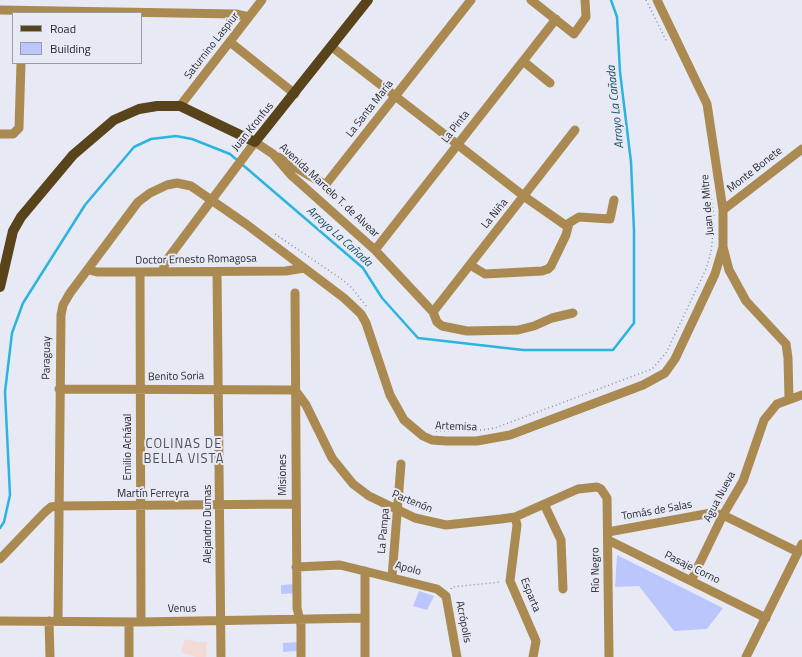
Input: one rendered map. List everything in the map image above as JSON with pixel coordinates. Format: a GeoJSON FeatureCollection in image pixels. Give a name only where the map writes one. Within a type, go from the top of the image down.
{"type":"FeatureCollection","features":[{"type":"Feature","properties":{"kind":"main road","name":"Juan Kronfus"},"geometry":{"type":"LineString","coordinates":[[255,142],[295,94],[368,0]]}},
{"type":"Feature","properties":{"kind":"main road","name":"Avenida Marcelo T. de Alvear"},"geometry":{"type":"LineString","coordinates":[[0,287],[16,224],[73,155],[103,129],[124,114],[139,109],[157,106],[180,106],[255,142]]}},
{"type":"Feature","properties":{"kind":"street","name":"Saturnino Laspiur"},"geometry":{"type":"LineString","coordinates":[[180,106],[262,0]]}},
{"type":"Feature","properties":{"kind":"street","name":"La Santa María"},"geometry":{"type":"LineString","coordinates":[[273,154],[326,184],[471,0]]}},
{"type":"Feature","properties":{"kind":"street"},"geometry":{"type":"LineString","coordinates":[[532,0],[574,34],[586,17],[585,0]]}},
{"type":"Feature","properties":{"kind":"street","name":"Juan de Mitre"},"geometry":{"type":"LineString","coordinates":[[657,0],[707,104],[722,210],[723,247],[729,270],[746,301],[786,344],[788,358],[789,399]]}},
{"type":"Feature","properties":{"kind":"street"},"geometry":{"type":"LineString","coordinates":[[0,10],[22,12]]}},
{"type":"Feature","properties":{"kind":"street"},"geometry":{"type":"LineString","coordinates":[[142,13],[236,14],[249,16]]}},
{"type":"Feature","properties":{"kind":"street","name":"La Pinta"},"geometry":{"type":"LineString","coordinates":[[375,250],[556,19]]}},
{"type":"Feature","properties":{"kind":"street"},"geometry":{"type":"LineString","coordinates":[[230,42],[295,94]]}},
{"type":"Feature","properties":{"kind":"street"},"geometry":{"type":"LineString","coordinates":[[332,47],[525,197],[568,227]]}},
{"type":"Feature","properties":{"kind":"street"},"geometry":{"type":"LineString","coordinates":[[523,62],[550,83]]}},
{"type":"Feature","properties":{"kind":"street"},"geometry":{"type":"LineString","coordinates":[[0,134],[13,134],[19,128],[21,64]]}},
{"type":"Feature","properties":{"kind":"street","name":"La Niña"},"geometry":{"type":"LineString","coordinates":[[434,312],[525,197],[575,130]]}},
{"type":"Feature","properties":{"kind":"street","name":"Avenida Marcelo T. de Alvear"},"geometry":{"type":"LineString","coordinates":[[255,142],[273,154],[292,176],[375,250],[434,312],[437,322],[442,326],[468,332],[518,330],[534,326],[552,318],[573,313]]}},
{"type":"Feature","properties":{"kind":"street","name":"Juan Kronfus"},"geometry":{"type":"LineString","coordinates":[[162,272],[166,261],[255,142]]}},
{"type":"Feature","properties":{"kind":"street","name":"Monte Bonete"},"geometry":{"type":"LineString","coordinates":[[722,210],[802,149]]}},
{"type":"Feature","properties":{"kind":"street","name":"Paraguay"},"geometry":{"type":"LineString","coordinates":[[50,657],[54,621],[58,506],[60,315],[63,305],[70,293],[89,270],[138,202],[150,193],[167,185],[184,184],[212,199]]}},
{"type":"Feature","properties":{"kind":"street","name":"Artemisa"},"geometry":{"type":"LineString","coordinates":[[212,199],[344,298],[361,314],[370,330],[393,403],[411,427],[423,436],[432,440],[477,441],[510,435],[643,385],[665,373],[675,358],[715,274],[723,247]]}},
{"type":"Feature","properties":{"kind":"street"},"geometry":{"type":"LineString","coordinates":[[470,265],[484,274],[542,271],[548,269],[552,266],[568,227],[573,219],[579,217],[610,218],[614,200]]}},
{"type":"Feature","properties":{"kind":"street","name":"Doctor Ernesto Romagosa"},"geometry":{"type":"LineString","coordinates":[[89,270],[97,272],[217,272],[286,271],[304,268]]}},
{"type":"Feature","properties":{"kind":"street","name":"Emilio Achával"},"geometry":{"type":"LineString","coordinates":[[140,272],[141,622]]}},
{"type":"Feature","properties":{"kind":"street","name":"Alejandro Dumas"},"geometry":{"type":"LineString","coordinates":[[217,272],[221,657]]}},
{"type":"Feature","properties":{"kind":"street","name":"Misiones"},"geometry":{"type":"LineString","coordinates":[[295,293],[294,390],[296,567],[297,608],[301,657]]}},
{"type":"Feature","properties":{"kind":"street","name":"Benito Soria"},"geometry":{"type":"LineString","coordinates":[[59,390],[294,390]]}},
{"type":"Feature","properties":{"kind":"street","name":"Partenón"},"geometry":{"type":"LineString","coordinates":[[294,390],[306,405],[332,458],[354,484],[369,496],[415,518],[446,525],[515,517],[578,489],[597,487]]}},
{"type":"Feature","properties":{"kind":"street","name":"Agua Nueva"},"geometry":{"type":"LineString","coordinates":[[691,581],[723,515],[743,481],[764,420],[777,404],[802,395]]}},
{"type":"Feature","properties":{"kind":"street","name":"La Pampa"},"geometry":{"type":"LineString","coordinates":[[392,577],[401,464]]}},
{"type":"Feature","properties":{"kind":"street","name":"Río Negro"},"geometry":{"type":"LineString","coordinates":[[597,487],[605,492],[607,498],[609,657]]}},
{"type":"Feature","properties":{"kind":"street","name":"Martín Ferreyra"},"geometry":{"type":"LineString","coordinates":[[58,506],[219,506],[295,504]]}},
{"type":"Feature","properties":{"kind":"street"},"geometry":{"type":"LineString","coordinates":[[544,504],[561,540],[563,589]]}},
{"type":"Feature","properties":{"kind":"street"},"geometry":{"type":"LineString","coordinates":[[0,559],[45,512],[58,506]]}},
{"type":"Feature","properties":{"kind":"street","name":"Tomás de Salas"},"geometry":{"type":"LineString","coordinates":[[608,536],[711,513],[723,515],[800,548]]}},
{"type":"Feature","properties":{"kind":"street","name":"Esparta"},"geometry":{"type":"LineString","coordinates":[[515,517],[517,525],[510,580],[536,641],[533,657]]}},
{"type":"Feature","properties":{"kind":"street","name":"Pasaje Corno"},"geometry":{"type":"LineString","coordinates":[[608,536],[691,581],[766,618]]}},
{"type":"Feature","properties":{"kind":"street"},"geometry":{"type":"LineString","coordinates":[[746,657],[800,548]]}},
{"type":"Feature","properties":{"kind":"street","name":"Apolo"},"geometry":{"type":"LineString","coordinates":[[296,567],[340,564],[437,589],[443,593]]}},
{"type":"Feature","properties":{"kind":"street"},"geometry":{"type":"LineString","coordinates":[[365,571],[365,657]]}},
{"type":"Feature","properties":{"kind":"street","name":"Acrópolis"},"geometry":{"type":"LineString","coordinates":[[443,593],[446,596],[457,657]]}},
{"type":"Feature","properties":{"kind":"street","name":"Venus"},"geometry":{"type":"LineString","coordinates":[[0,621],[141,622],[365,618]]}},
{"type":"Feature","properties":{"kind":"street"},"geometry":{"type":"LineString","coordinates":[[129,622],[129,657]]}},
{"type":"Feature","properties":{"kind":"path"},"geometry":{"type":"LineString","coordinates":[[443,593],[451,591],[452,587],[510,580]]}},
{"type":"Feature","properties":{"kind":"shaded area"},"geometry":{"type":"Polygon","coordinates":[[[185,639],[197,642],[207,642],[206,657],[196,657],[181,652],[185,639]]]}},
{"type":"Feature","properties":{"kind":"building"},"geometry":{"type":"Polygon","coordinates":[[[617,555],[723,608],[707,629],[674,631],[639,586],[615,587],[617,555]]]}},
{"type":"Feature","properties":{"kind":"building"},"geometry":{"type":"Polygon","coordinates":[[[295,584],[296,593],[281,594],[281,585],[295,584]]]}},
{"type":"Feature","properties":{"kind":"building"},"geometry":{"type":"Polygon","coordinates":[[[419,591],[434,596],[427,610],[413,606],[419,591]]]}},
{"type":"Feature","properties":{"kind":"building"},"geometry":{"type":"Polygon","coordinates":[[[298,642],[298,651],[283,652],[283,643],[298,642]]]}},
{"type":"Feature","properties":{"kind":"waterway","name":"Arroyo La Cañada"},"geometry":{"type":"LineString","coordinates":[[0,528],[4,522],[10,495],[5,392],[12,333],[23,303],[85,205],[134,147],[151,139],[176,136],[192,139],[230,154],[363,268],[382,298],[418,338],[523,350],[613,350],[634,323],[634,231],[631,162],[620,72],[617,17],[611,0]]}},
{"type":"Feature","properties":{"kind":"district","name":"COLINAS DE BELLA VISTA"},"geometry":{"type":"Point","coordinates":[184,452]}}]}
